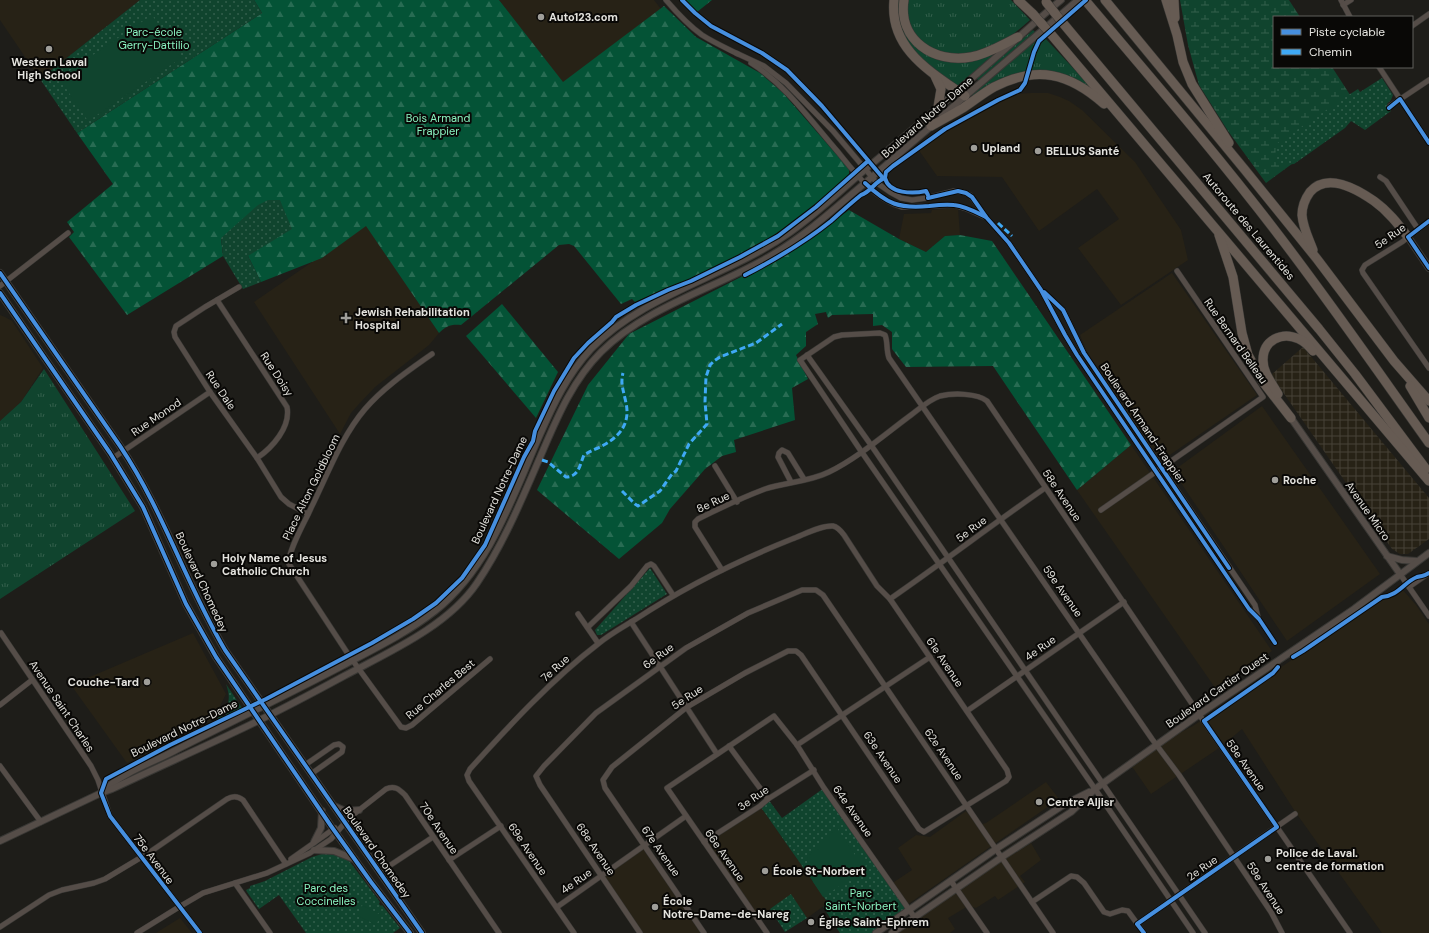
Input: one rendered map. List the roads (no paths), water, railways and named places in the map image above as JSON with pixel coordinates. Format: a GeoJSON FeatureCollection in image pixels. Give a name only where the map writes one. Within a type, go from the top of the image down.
{"type":"FeatureCollection","features":[{"type":"Feature","properties":{"kind":"highway"},"geometry":{"type":"LineString","coordinates":[[894,0],[896,24],[902,39],[914,56],[933,73],[965,96]]}},
{"type":"Feature","properties":{"kind":"highway"},"geometry":{"type":"LineString","coordinates":[[904,0],[904,18],[911,35],[923,48],[939,56],[957,58],[974,56],[987,52],[1018,36]]}},
{"type":"Feature","properties":{"kind":"highway"},"geometry":{"type":"LineString","coordinates":[[1018,0],[1033,14]]}},
{"type":"Feature","properties":{"kind":"highway"},"geometry":{"type":"LineString","coordinates":[[1021,0],[1429,481]]}},
{"type":"Feature","properties":{"kind":"highway","name":"Autoroute des Laurentides"},"geometry":{"type":"LineString","coordinates":[[1083,0],[1216,156],[1334,309],[1429,443]]}},
{"type":"Feature","properties":{"kind":"highway"},"geometry":{"type":"LineString","coordinates":[[1105,0],[1246,170],[1317,259],[1394,361],[1429,401]]}},
{"type":"Feature","properties":{"kind":"highway"},"geometry":{"type":"LineString","coordinates":[[1166,0],[1177,35],[1183,62],[1194,89],[1218,124],[1246,170]]}},
{"type":"Feature","properties":{"kind":"highway"},"geometry":{"type":"LineString","coordinates":[[1174,0],[1177,35]]}},
{"type":"Feature","properties":{"kind":"highway","name":"Autoroute des Laurentides"},"geometry":{"type":"LineString","coordinates":[[1045,1],[1319,329],[1355,374],[1429,473]]}},
{"type":"Feature","properties":{"kind":"highway"},"geometry":{"type":"LineString","coordinates":[[933,73],[941,89],[938,107]]}},
{"type":"Feature","properties":{"kind":"highway"},"geometry":{"type":"LineString","coordinates":[[931,126],[1001,84],[1023,76],[1039,75],[1063,78],[1080,86],[1091,93],[1127,124]]}},
{"type":"Feature","properties":{"kind":"highway"},"geometry":{"type":"LineString","coordinates":[[1317,259],[1304,226],[1303,210],[1305,200],[1309,193],[1317,186],[1325,183],[1343,185],[1373,200],[1389,214],[1408,237]]}},
{"type":"Feature","properties":{"kind":"highway"},"geometry":{"type":"LineString","coordinates":[[1217,230],[1233,277],[1242,333],[1248,355],[1263,382],[1292,418]]}},
{"type":"Feature","properties":{"kind":"highway"},"geometry":{"type":"LineString","coordinates":[[1292,418],[1269,380],[1264,368],[1264,352],[1268,344],[1273,339],[1278,336],[1287,335],[1301,340],[1346,383]]}},
{"type":"Feature","properties":{"kind":"highway"},"geometry":{"type":"LineString","coordinates":[[1394,361],[1429,418]]}},
{"type":"Feature","properties":{"kind":"street","name":"Boulevard Armand-Frappier"},"geometry":{"type":"LineString","coordinates":[[666,0],[691,26],[709,39],[764,66],[786,83],[833,131],[872,177],[890,192],[898,197],[906,199],[927,198],[954,191],[966,193],[974,199],[986,217],[1006,239],[1041,290],[1068,341],[1249,609],[1259,618]]}},
{"type":"Feature","properties":{"kind":"street","name":"Boulevard Notre-Dame"},"geometry":{"type":"LineString","coordinates":[[101,793],[111,784],[140,768],[264,707],[386,642],[425,619],[448,600],[466,581],[481,560],[497,532],[560,391],[576,367],[596,344],[620,324],[640,311],[742,261],[778,241],[813,215],[1061,0]]}},
{"type":"Feature","properties":{"kind":"street","name":"Boulevard Notre-Dame"},"geometry":{"type":"LineString","coordinates":[[0,841],[270,715],[400,646],[453,610],[472,591],[486,570],[503,540],[567,398],[582,374],[603,351],[618,337],[645,319],[742,271],[787,246],[809,231],[965,96],[1083,0]]}},
{"type":"Feature","properties":{"kind":"street"},"geometry":{"type":"LineString","coordinates":[[1349,16],[1342,2],[1351,0]]}},
{"type":"Feature","properties":{"kind":"street"},"geometry":{"type":"LineString","coordinates":[[1413,25],[1429,14]]}},
{"type":"Feature","properties":{"kind":"street","name":"Boulevard Armand-Frappier"},"geometry":{"type":"LineString","coordinates":[[736,53],[762,70],[778,84],[858,176],[881,197],[898,206],[907,207],[954,205],[986,217]]}},
{"type":"Feature","properties":{"kind":"street"},"geometry":{"type":"LineString","coordinates":[[1380,68],[1429,142]]}},
{"type":"Feature","properties":{"kind":"street"},"geometry":{"type":"LineString","coordinates":[[1390,106],[1429,80]]}},
{"type":"Feature","properties":{"kind":"street"},"geometry":{"type":"LineString","coordinates":[[1380,177],[1386,181],[1418,229]]}},
{"type":"Feature","properties":{"kind":"street","name":"5e Rue"},"geometry":{"type":"LineString","coordinates":[[1429,221],[1363,268],[1363,273],[1429,368]]}},
{"type":"Feature","properties":{"kind":"street"},"geometry":{"type":"LineString","coordinates":[[0,286],[68,233]]}},
{"type":"Feature","properties":{"kind":"street"},"geometry":{"type":"LineString","coordinates":[[1408,237],[1429,268]]}},
{"type":"Feature","properties":{"kind":"street","name":"Rue Bernard Belleau"},"geometry":{"type":"LineString","coordinates":[[1101,510],[1263,397],[1177,271]]}},
{"type":"Feature","properties":{"kind":"street","name":"Boulevard Chomedey"},"geometry":{"type":"LineString","coordinates":[[0,273],[124,451],[152,500],[200,604],[225,650],[422,933]]}},
{"type":"Feature","properties":{"kind":"street","name":"Rue Dale"},"geometry":{"type":"LineString","coordinates":[[239,287],[176,326],[174,332],[177,342],[210,392],[257,458],[283,499],[308,514]]}},
{"type":"Feature","properties":{"kind":"street","name":"Boulevard Armand-Frappier"},"geometry":{"type":"LineString","coordinates":[[1041,290],[1063,310],[1084,353],[1255,605],[1259,618],[1274,643]]}},
{"type":"Feature","properties":{"kind":"street","name":"Boulevard Chomedey"},"geometry":{"type":"LineString","coordinates":[[0,293],[113,458],[143,507],[186,604],[216,657],[335,831],[410,933]]}},
{"type":"Feature","properties":{"kind":"street","name":"Rue Doisy"},"geometry":{"type":"LineString","coordinates":[[217,300],[287,408],[288,414],[280,435],[268,451],[257,458]]}},
{"type":"Feature","properties":{"kind":"street","name":"59e Avenue"},"geometry":{"type":"LineString","coordinates":[[828,401],[800,360],[807,354],[837,336],[884,334],[889,358],[1156,745],[1179,775],[1271,912],[1282,933]]}},
{"type":"Feature","properties":{"kind":"street","name":"Place Alton Goldbloom"},"geometry":{"type":"LineString","coordinates":[[358,669],[289,564],[291,552],[344,441],[360,415],[384,389],[432,354]]}},
{"type":"Feature","properties":{"kind":"street"},"geometry":{"type":"LineString","coordinates":[[807,354],[949,558],[1205,933]]}},
{"type":"Feature","properties":{"kind":"street","name":"Rue Monod"},"geometry":{"type":"LineString","coordinates":[[113,458],[210,392]]}},
{"type":"Feature","properties":{"kind":"street"},"geometry":{"type":"LineString","coordinates":[[835,395],[828,401],[861,452],[1055,730],[1193,933]]}},
{"type":"Feature","properties":{"kind":"street","name":"58e Avenue"},"geometry":{"type":"LineString","coordinates":[[923,406],[939,396],[950,395],[975,395],[982,397],[987,401],[1350,933]]}},
{"type":"Feature","properties":{"kind":"street","name":"8e Rue"},"geometry":{"type":"LineString","coordinates":[[722,570],[695,527],[695,522],[698,519],[765,489],[804,479],[814,478],[829,472],[871,445],[923,406]]}},
{"type":"Feature","properties":{"kind":"street","name":"Avenue Micro"},"geometry":{"type":"LineString","coordinates":[[1292,418],[1429,616]]}},
{"type":"Feature","properties":{"kind":"street"},"geometry":{"type":"LineString","coordinates":[[791,482],[778,457],[778,453],[782,450],[788,453],[804,479]]}},
{"type":"Feature","properties":{"kind":"street"},"geometry":{"type":"LineString","coordinates":[[715,466],[737,502]]}},
{"type":"Feature","properties":{"kind":"street","name":"5e Rue"},"geometry":{"type":"LineString","coordinates":[[890,599],[940,565],[1045,488]]}},
{"type":"Feature","properties":{"kind":"street"},"geometry":{"type":"LineString","coordinates":[[901,509],[910,503]]}},
{"type":"Feature","properties":{"kind":"street","name":"7e Rue"},"geometry":{"type":"LineString","coordinates":[[467,775],[470,769],[512,724],[568,670],[598,644],[673,595],[764,550],[826,526]]}},
{"type":"Feature","properties":{"kind":"street","name":"61e Avenue"},"geometry":{"type":"LineString","coordinates":[[826,526],[834,526],[844,535],[877,586],[890,599],[1007,770],[1009,777],[1006,781],[967,806]]}},
{"type":"Feature","properties":{"kind":"street","name":"Boulevard Cartier Ouest"},"geometry":{"type":"LineString","coordinates":[[876,933],[996,849],[1065,804],[1103,784],[1200,714],[1354,608],[1429,553]]}},
{"type":"Feature","properties":{"kind":"street"},"geometry":{"type":"LineString","coordinates":[[1387,556],[1402,560],[1418,561]]}},
{"type":"Feature","properties":{"kind":"street"},"geometry":{"type":"LineString","coordinates":[[588,627],[631,586],[647,566],[651,564],[654,566],[673,595]]}},
{"type":"Feature","properties":{"kind":"street"},"geometry":{"type":"LineString","coordinates":[[1409,587],[1429,573]]}},
{"type":"Feature","properties":{"kind":"street","name":"6e Rue"},"geometry":{"type":"LineString","coordinates":[[536,776],[596,713],[686,648],[748,614],[802,590],[816,590]]}},
{"type":"Feature","properties":{"kind":"street","name":"62e Avenue"},"geometry":{"type":"LineString","coordinates":[[816,590],[823,595],[886,686],[1053,933]]}},
{"type":"Feature","properties":{"kind":"street","name":"4e Rue"},"geometry":{"type":"LineString","coordinates":[[966,711],[1124,602]]}},
{"type":"Feature","properties":{"kind":"street"},"geometry":{"type":"LineString","coordinates":[[976,618],[985,611]]}},
{"type":"Feature","properties":{"kind":"street"},"geometry":{"type":"LineString","coordinates":[[578,614],[598,644]]}},
{"type":"Feature","properties":{"kind":"street"},"geometry":{"type":"LineString","coordinates":[[631,622],[718,754],[730,746],[768,799]]}},
{"type":"Feature","properties":{"kind":"street","name":"Avenue Saint Charles"},"geometry":{"type":"LineString","coordinates":[[0,633],[91,766],[98,780],[101,793]]}},
{"type":"Feature","properties":{"kind":"street","name":"5e Rue"},"geometry":{"type":"LineString","coordinates":[[603,780],[612,768],[687,707],[745,673],[788,651],[796,651]]}},
{"type":"Feature","properties":{"kind":"street","name":"63e Avenue"},"geometry":{"type":"LineString","coordinates":[[796,651],[801,655],[919,829],[924,832],[967,806]]}},
{"type":"Feature","properties":{"kind":"street"},"geometry":{"type":"LineString","coordinates":[[797,745],[930,657]]}},
{"type":"Feature","properties":{"kind":"street","name":"Rue Charles Best"},"geometry":{"type":"LineString","coordinates":[[358,669],[398,725],[402,728],[406,728],[412,725],[490,659]]}},
{"type":"Feature","properties":{"kind":"street"},"geometry":{"type":"LineString","coordinates":[[0,705],[32,680]]}},
{"type":"Feature","properties":{"kind":"street","name":"64e Avenue"},"geometry":{"type":"LineString","coordinates":[[730,746],[774,716],[797,745],[824,788],[914,918]]}},
{"type":"Feature","properties":{"kind":"street"},"geometry":{"type":"LineString","coordinates":[[1055,730],[1063,725]]}},
{"type":"Feature","properties":{"kind":"street"},"geometry":{"type":"LineString","coordinates":[[305,765],[334,744],[341,745],[344,750],[342,752],[311,774]]}},
{"type":"Feature","properties":{"kind":"street","name":"66e Avenue"},"geometry":{"type":"LineString","coordinates":[[718,754],[667,788],[767,933]]}},
{"type":"Feature","properties":{"kind":"street"},"geometry":{"type":"LineString","coordinates":[[0,766],[42,822]]}},
{"type":"Feature","properties":{"kind":"street","name":"3e Rue"},"geometry":{"type":"LineString","coordinates":[[704,842],[814,770]]}},
{"type":"Feature","properties":{"kind":"street","name":"69e Avenue"},"geometry":{"type":"LineString","coordinates":[[467,775],[574,933]]}},
{"type":"Feature","properties":{"kind":"street","name":"68e Avenue"},"geometry":{"type":"LineString","coordinates":[[536,776],[540,785],[640,933]]}},
{"type":"Feature","properties":{"kind":"street","name":"67e Avenue"},"geometry":{"type":"LineString","coordinates":[[603,780],[605,788],[704,933]]}},
{"type":"Feature","properties":{"kind":"street","name":"70e Avenue"},"geometry":{"type":"LineString","coordinates":[[335,831],[388,788],[396,788],[405,795],[499,933]]}},
{"type":"Feature","properties":{"kind":"street","name":"Boulevard Cartier Ouest"},"geometry":{"type":"LineString","coordinates":[[892,933],[1002,857],[1071,812],[1095,789]]}},
{"type":"Feature","properties":{"kind":"street","name":"75e Avenue"},"geometry":{"type":"LineString","coordinates":[[101,793],[110,816],[200,933]]}},
{"type":"Feature","properties":{"kind":"street"},"geometry":{"type":"LineString","coordinates":[[0,927],[49,895],[62,890],[105,879],[150,852],[227,799],[234,797],[243,800],[286,864]]}},
{"type":"Feature","properties":{"kind":"street"},"geometry":{"type":"LineString","coordinates":[[334,806],[347,811],[359,810]]}},
{"type":"Feature","properties":{"kind":"street"},"geometry":{"type":"LineString","coordinates":[[314,842],[321,828],[322,811]]}},
{"type":"Feature","properties":{"kind":"street","name":"2e Rue"},"geometry":{"type":"LineString","coordinates":[[1137,924],[1295,814]]}},
{"type":"Feature","properties":{"kind":"street","name":"4e Rue"},"geometry":{"type":"LineString","coordinates":[[556,908],[686,816]]}},
{"type":"Feature","properties":{"kind":"street"},"geometry":{"type":"LineString","coordinates":[[449,860],[501,826]]}},
{"type":"Feature","properties":{"kind":"street"},"geometry":{"type":"LineString","coordinates":[[1127,836],[1135,830]]}},
{"type":"Feature","properties":{"kind":"street"},"geometry":{"type":"LineString","coordinates":[[286,864],[314,842],[335,831]]}},
{"type":"Feature","properties":{"kind":"street"},"geometry":{"type":"LineString","coordinates":[[137,933],[179,906],[203,894],[267,873],[314,850],[331,839],[335,831]]}},
{"type":"Feature","properties":{"kind":"street"},"geometry":{"type":"LineString","coordinates":[[380,872],[433,837]]}},
{"type":"Feature","properties":{"kind":"street"},"geometry":{"type":"LineString","coordinates":[[314,850],[334,851],[356,860]]}},
{"type":"Feature","properties":{"kind":"street"},"geometry":{"type":"LineString","coordinates":[[1032,902],[1072,876],[1077,877],[1084,883],[1104,912],[1110,914],[1122,910],[1128,911],[1144,933]]}},
{"type":"Feature","properties":{"kind":"street"},"geometry":{"type":"LineString","coordinates":[[951,881],[987,933]]}},
{"type":"Feature","properties":{"kind":"street"},"geometry":{"type":"LineString","coordinates":[[235,884],[270,933]]}},
{"type":"Feature","properties":{"kind":"place","name":"Auto123.com"},"geometry":{"type":"Point","coordinates":[541,17]}},
{"type":"Feature","properties":{"kind":"place","name":"Western Laval High School"},"geometry":{"type":"Point","coordinates":[49,49]}},
{"type":"Feature","properties":{"kind":"place","name":"Upland"},"geometry":{"type":"Point","coordinates":[974,148]}},
{"type":"Feature","properties":{"kind":"place","name":"BELLUS Santé"},"geometry":{"type":"Point","coordinates":[1038,151]}},
{"type":"Feature","properties":{"kind":"place","name":"Jewish Rehabilitation Hospital"},"geometry":{"type":"Point","coordinates":[346,318]}},
{"type":"Feature","properties":{"kind":"place","name":"Roche"},"geometry":{"type":"Point","coordinates":[1275,480]}},
{"type":"Feature","properties":{"kind":"place","name":"Holy Name of Jesus Catholic Church"},"geometry":{"type":"Point","coordinates":[214,564]}},
{"type":"Feature","properties":{"kind":"place","name":"Couche-Tard"},"geometry":{"type":"Point","coordinates":[147,682]}},
{"type":"Feature","properties":{"kind":"place","name":"Centre Aljisr"},"geometry":{"type":"Point","coordinates":[1039,802]}},
{"type":"Feature","properties":{"kind":"place","name":"Police de Laval. centre de formation"},"geometry":{"type":"Point","coordinates":[1268,859]}},
{"type":"Feature","properties":{"kind":"place","name":"École St-Norbert"},"geometry":{"type":"Point","coordinates":[765,871]}},
{"type":"Feature","properties":{"kind":"place","name":"École Notre-Dame-de-Nareg"},"geometry":{"type":"Point","coordinates":[655,907]}},
{"type":"Feature","properties":{"kind":"place","name":"Église Saint-Ephrem"},"geometry":{"type":"Point","coordinates":[811,922]}},
{"type":"Feature","properties":{"kind":"park label","name":"Parc-école Gerry-Dattilio"},"geometry":{"type":"Point","coordinates":[154,38]}},
{"type":"Feature","properties":{"kind":"park label","name":"Bois Armand Frappier"},"geometry":{"type":"Point","coordinates":[438,124]}},
{"type":"Feature","properties":{"kind":"park label","name":"Parc des Coccinelles"},"geometry":{"type":"Point","coordinates":[326,894]}},
{"type":"Feature","properties":{"kind":"park label","name":"Parc Saint-Norbert"},"geometry":{"type":"Point","coordinates":[861,899]}}]}
